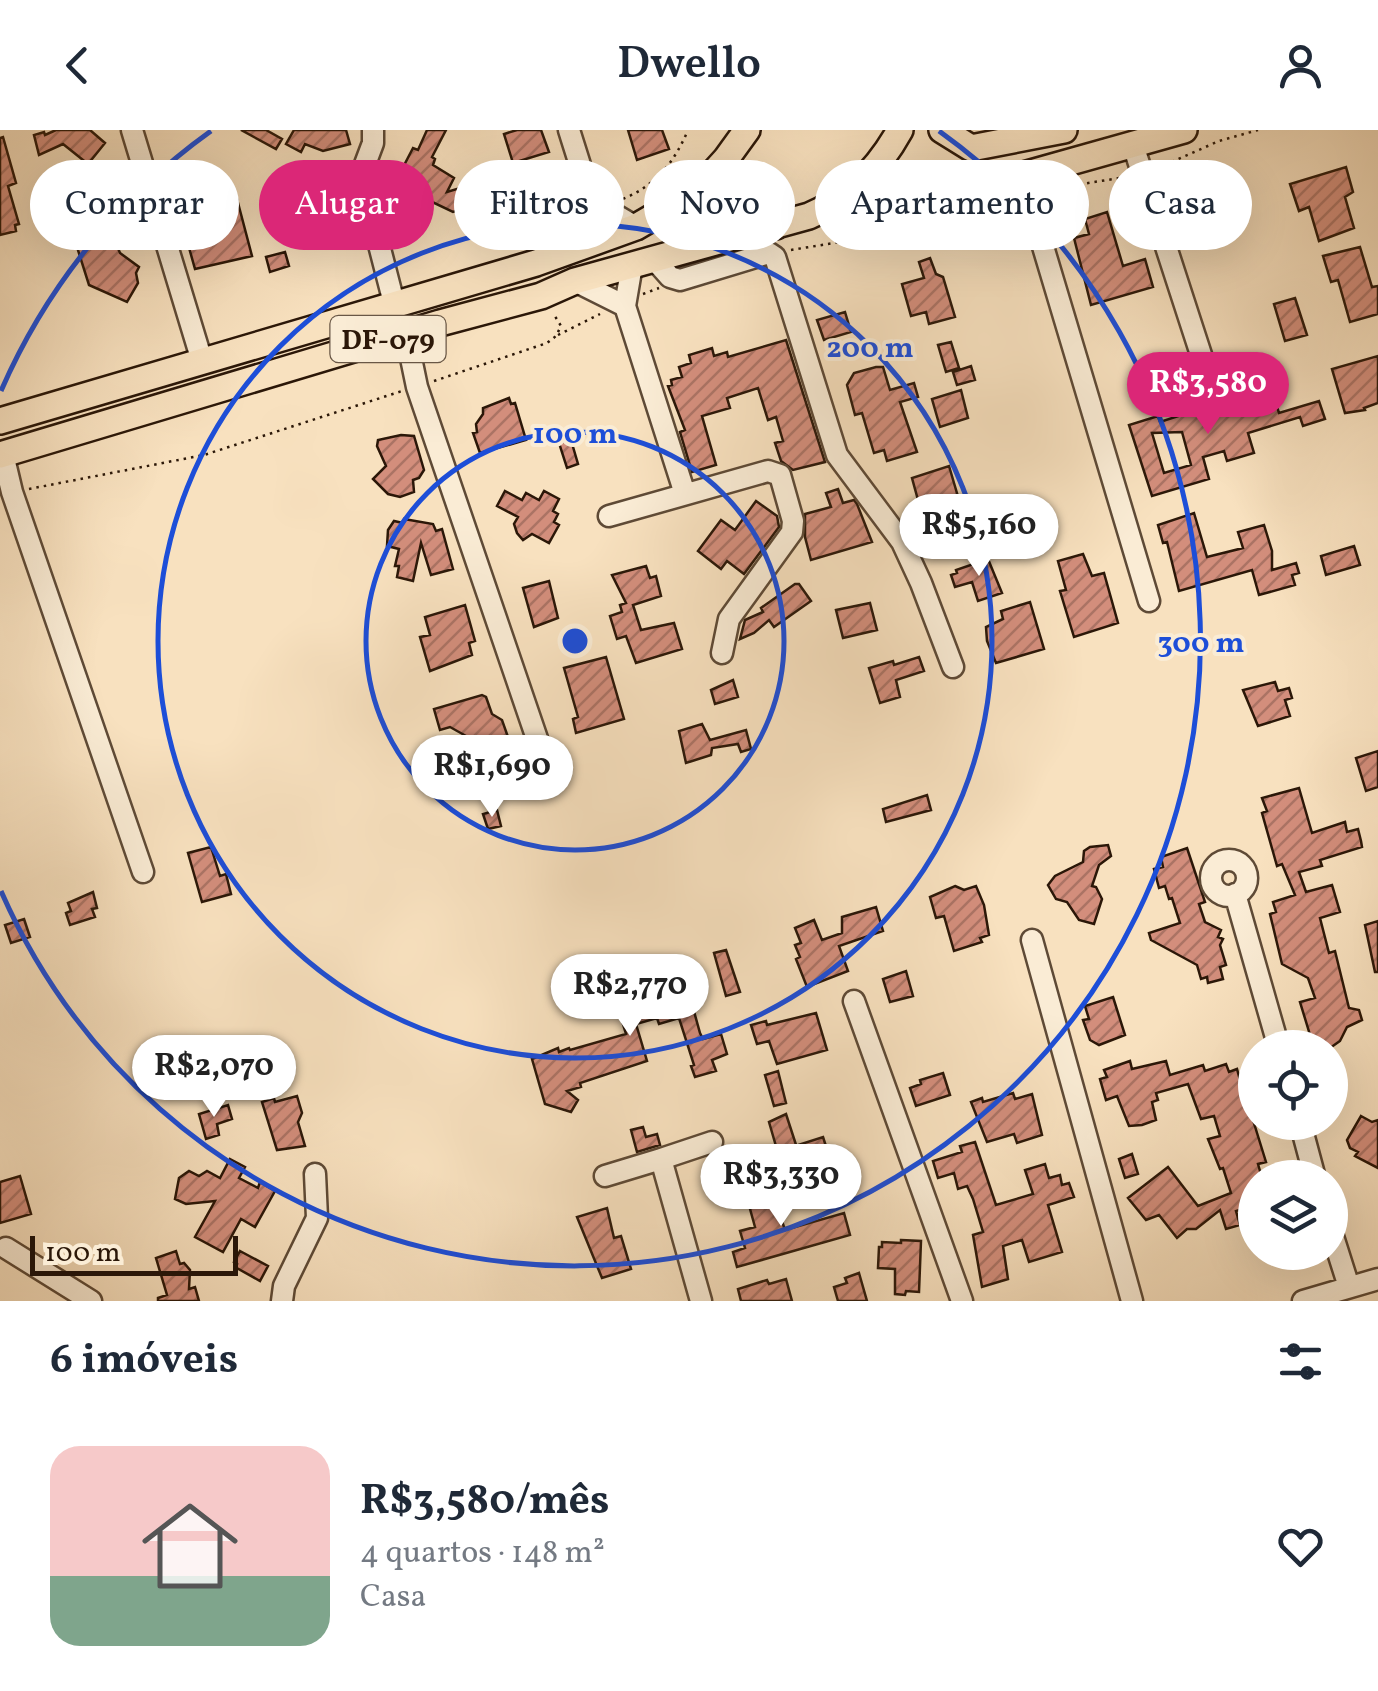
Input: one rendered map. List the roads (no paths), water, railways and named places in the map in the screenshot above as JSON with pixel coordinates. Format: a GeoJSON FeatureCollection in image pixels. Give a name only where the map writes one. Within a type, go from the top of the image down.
{"type":"FeatureCollection","features":[{"type":"Feature","properties":{"kind":"main road","name":"DF-079"},"geometry":{"type":"LineString","coordinates":[[624,231],[696,192],[746,130]]}},
{"type":"Feature","properties":{"kind":"main road","name":"DF-079"},"geometry":{"type":"LineString","coordinates":[[880,160],[900,130]]}},
{"type":"Feature","properties":{"kind":"main road"},"geometry":{"type":"LineString","coordinates":[[942,130],[972,148],[1064,130]]}},
{"type":"Feature","properties":{"kind":"main road"},"geometry":{"type":"LineString","coordinates":[[1089,161],[1184,130]]}},
{"type":"Feature","properties":{"kind":"main road","name":"DF-079"},"geometry":{"type":"LineString","coordinates":[[0,420],[568,250]]}},
{"type":"Feature","properties":{"kind":"main road","name":"DF-079"},"geometry":{"type":"LineString","coordinates":[[2,454],[687,250]]}},
{"type":"Feature","properties":{"kind":"street"},"geometry":{"type":"LineString","coordinates":[[132,130],[202,362]]}},
{"type":"Feature","properties":{"kind":"street"},"geometry":{"type":"LineString","coordinates":[[374,130],[360,175],[394,303]]}},
{"type":"Feature","properties":{"kind":"street"},"geometry":{"type":"LineString","coordinates":[[569,130],[578,160]]}},
{"type":"Feature","properties":{"kind":"street"},"geometry":{"type":"LineString","coordinates":[[1133,145],[1206,370]]}},
{"type":"Feature","properties":{"kind":"street"},"geometry":{"type":"LineString","coordinates":[[624,220],[636,227]]}},
{"type":"Feature","properties":{"kind":"street"},"geometry":{"type":"LineString","coordinates":[[1038,250],[1149,601]]}},
{"type":"Feature","properties":{"kind":"street"},"geometry":{"type":"LineString","coordinates":[[685,494],[624,303],[643,262],[680,280],[770,254],[775,256],[837,455],[902,542],[953,668]]}},
{"type":"Feature","properties":{"kind":"street"},"geometry":{"type":"LineString","coordinates":[[575,281],[624,303]]}},
{"type":"Feature","properties":{"kind":"street"},"geometry":{"type":"LineString","coordinates":[[406,334],[417,386],[547,768]]}},
{"type":"Feature","properties":{"kind":"street"},"geometry":{"type":"LineString","coordinates":[[2,454],[142,872]]}},
{"type":"Feature","properties":{"kind":"street"},"geometry":{"type":"LineString","coordinates":[[609,516],[768,471],[777,472],[793,521],[792,532],[729,620],[722,653]]}},
{"type":"Feature","properties":{"kind":"street"},"geometry":{"type":"LineString","coordinates":[[1235,894],[1273,1030]]}},
{"type":"Feature","properties":{"kind":"street"},"geometry":{"type":"LineString","coordinates":[[1032,940],[1132,1301]]}},
{"type":"Feature","properties":{"kind":"street"},"geometry":{"type":"LineString","coordinates":[[854,1001],[962,1301]]}},
{"type":"Feature","properties":{"kind":"street"},"geometry":{"type":"LineString","coordinates":[[605,1176],[712,1142]]}},
{"type":"Feature","properties":{"kind":"street"},"geometry":{"type":"LineString","coordinates":[[662,1159],[700,1301]]}},
{"type":"Feature","properties":{"kind":"street"},"geometry":{"type":"LineString","coordinates":[[282,1301],[284,1286],[316,1218],[315,1174]]}},
{"type":"Feature","properties":{"kind":"street"},"geometry":{"type":"LineString","coordinates":[[6,1248],[91,1301]]}},
{"type":"Feature","properties":{"kind":"street"},"geometry":{"type":"LineString","coordinates":[[1344,1270],[1349,1287]]}},
{"type":"Feature","properties":{"kind":"street"},"geometry":{"type":"LineString","coordinates":[[1302,1301],[1378,1279]]}}]}
